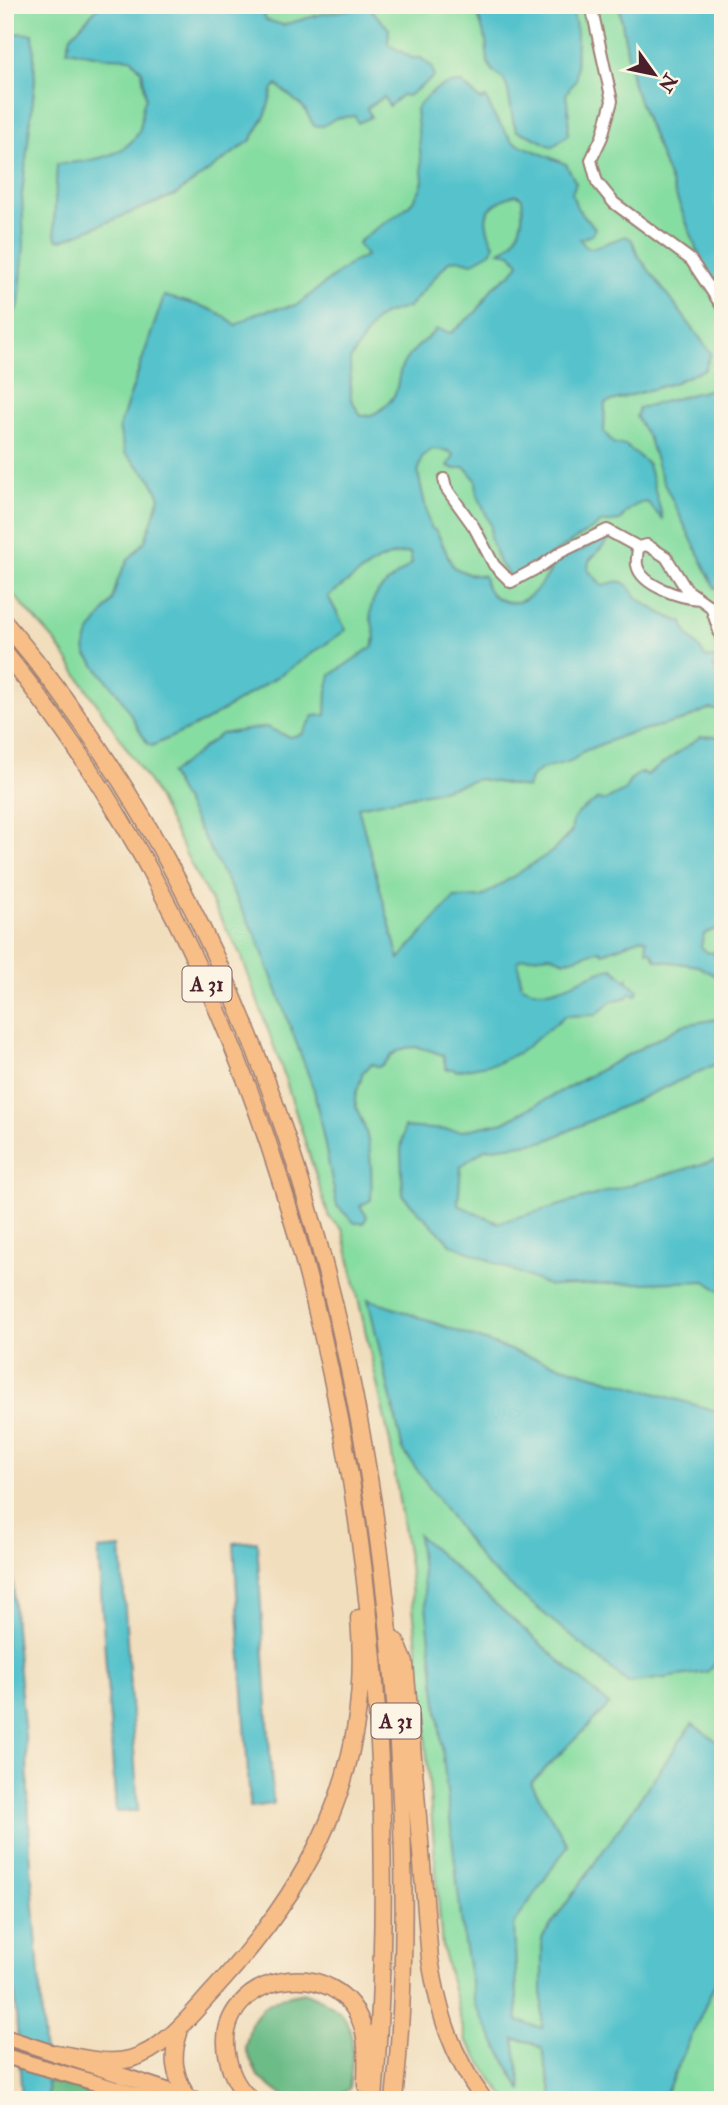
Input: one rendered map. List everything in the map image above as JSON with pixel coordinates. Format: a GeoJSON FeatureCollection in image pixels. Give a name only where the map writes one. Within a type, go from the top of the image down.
{"type":"FeatureCollection","features":[{"type":"Feature","properties":{"kind":"highway","name":"A 31"},"geometry":{"type":"LineString","coordinates":[[5,623],[99,748],[151,831],[212,948],[256,1053],[310,1215],[343,1345],[372,1502],[390,1627],[401,1796],[404,1949],[394,2100]]}},
{"type":"Feature","properties":{"kind":"highway","name":"A 31"},"geometry":{"type":"LineString","coordinates":[[5,653],[48,709],[117,811],[172,910],[247,1082],[291,1218],[325,1354],[353,1500],[372,1638],[382,1793],[384,1939],[374,2100]]}},
{"type":"Feature","properties":{"kind":"highway"},"geometry":{"type":"LineString","coordinates":[[56,2053],[109,2061],[128,2060],[147,2052],[184,2022],[220,1983],[263,1932],[303,1875],[333,1812],[349,1764],[358,1710],[362,1658],[353,1500]]}},
{"type":"Feature","properties":{"kind":"highway"},"geometry":{"type":"LineString","coordinates":[[390,1627],[405,1663],[429,1959],[437,2001],[457,2057],[484,2100]]}},
{"type":"Feature","properties":{"kind":"highway"},"geometry":{"type":"LineString","coordinates":[[402,2100],[406,2050],[404,1949]]}},
{"type":"Feature","properties":{"kind":"highway"},"geometry":{"type":"LineString","coordinates":[[252,2100],[237,2083],[230,2067],[225,2049],[229,2024],[244,2000],[255,1991],[281,1979],[296,1978],[330,1988],[342,1996],[359,2019],[364,2032],[366,2100]]}},
{"type":"Feature","properties":{"kind":"highway"},"geometry":{"type":"LineString","coordinates":[[179,2033],[173,2060],[176,2075],[193,2099]]}},
{"type":"Feature","properties":{"kind":"highway"},"geometry":{"type":"LineString","coordinates":[[119,2090],[142,2100]]}},
{"type":"Feature","properties":{"kind":"main road"},"geometry":{"type":"LineString","coordinates":[[5,2037],[193,2099]]}},
{"type":"Feature","properties":{"kind":"main road"},"geometry":{"type":"LineString","coordinates":[[5,2056],[153,2100]]}},
{"type":"Feature","properties":{"kind":"street"},"geometry":{"type":"LineString","coordinates":[[591,5],[612,101],[602,137],[591,160],[597,182],[614,203],[691,260],[723,308]]}},
{"type":"Feature","properties":{"kind":"street"},"geometry":{"type":"LineString","coordinates":[[444,479],[446,488],[479,535],[494,565],[511,582],[561,552],[607,530],[638,547],[647,545],[666,557],[686,589],[710,607],[723,643]]}},
{"type":"Feature","properties":{"kind":"street"},"geometry":{"type":"LineString","coordinates":[[638,547],[637,564],[641,574],[671,593],[700,599]]}},
{"type":"Feature","properties":{"kind":"green space"},"geometry":{"type":"Polygon","coordinates":[[[5,5],[619,5],[633,85],[703,265],[723,298],[723,2100],[509,2100],[466,2040],[442,1947],[409,1565],[390,1442],[343,1230],[329,1217],[281,1066],[241,955],[151,785],[55,641],[5,585],[5,5]]]}},
{"type":"Feature","properties":{"kind":"green space"},"geometry":{"type":"Polygon","coordinates":[[[304,1992],[334,2007],[348,2024],[351,2034],[349,2089],[331,2100],[292,2100],[275,2090],[258,2076],[245,2048],[251,2024],[262,2008],[281,1997],[304,1992]]]}},
{"type":"Feature","properties":{"kind":"green space"},"geometry":{"type":"Polygon","coordinates":[[[47,2081],[86,2090],[87,2100],[48,2100],[47,2081]]]}},
{"type":"Feature","properties":{"kind":"water"},"geometry":{"type":"Polygon","coordinates":[[[100,5],[258,5],[266,20],[283,25],[322,14],[369,7],[389,29],[388,44],[412,58],[421,58],[432,67],[434,77],[408,96],[402,95],[389,106],[384,97],[367,108],[371,117],[358,123],[355,116],[336,118],[323,126],[314,126],[304,108],[277,85],[273,88],[266,114],[251,140],[175,195],[63,240],[56,239],[54,224],[57,164],[103,157],[124,148],[139,131],[146,98],[142,71],[131,58],[105,57],[67,50],[71,36],[100,5]]]}},
{"type":"Feature","properties":{"kind":"water"},"geometry":{"type":"Polygon","coordinates":[[[475,5],[571,5],[577,32],[576,79],[566,94],[568,135],[552,147],[517,131],[504,80],[488,63],[486,41],[475,5]]]}},
{"type":"Feature","properties":{"kind":"water"},"geometry":{"type":"Polygon","coordinates":[[[619,5],[723,5],[723,298],[703,265],[633,85],[619,5]]]}},
{"type":"Feature","properties":{"kind":"water"},"geometry":{"type":"Polygon","coordinates":[[[5,33],[33,34],[35,81],[22,195],[24,245],[19,305],[5,328],[5,33]]]}},
{"type":"Feature","properties":{"kind":"water"},"geometry":{"type":"Polygon","coordinates":[[[462,83],[480,100],[486,98],[494,116],[513,142],[566,164],[576,183],[572,193],[577,208],[595,228],[592,235],[580,239],[586,247],[592,248],[626,236],[632,240],[639,257],[711,353],[705,369],[673,383],[605,403],[604,432],[614,444],[625,445],[648,464],[663,520],[647,502],[639,504],[628,511],[620,521],[601,523],[513,579],[499,563],[490,538],[491,526],[477,493],[476,480],[465,467],[455,469],[448,466],[454,455],[448,451],[432,449],[422,457],[418,473],[430,527],[437,532],[453,567],[468,574],[484,576],[486,586],[492,594],[512,602],[519,602],[531,595],[558,559],[582,550],[605,536],[609,540],[589,561],[588,570],[603,586],[626,583],[639,599],[683,622],[686,632],[705,657],[719,659],[713,668],[723,679],[723,708],[708,709],[684,720],[624,735],[582,752],[568,762],[537,772],[527,788],[479,779],[441,790],[358,807],[399,959],[454,898],[481,897],[553,851],[572,831],[576,816],[598,799],[604,801],[624,791],[631,779],[642,772],[647,775],[700,737],[715,736],[723,740],[723,926],[704,934],[701,947],[708,953],[714,952],[715,957],[723,964],[723,980],[698,966],[656,960],[652,952],[647,951],[646,940],[642,938],[603,953],[600,950],[565,961],[550,955],[518,961],[521,985],[533,990],[544,991],[567,986],[613,968],[626,980],[628,978],[628,982],[638,990],[636,995],[631,993],[628,997],[612,1001],[596,1015],[565,1016],[520,1052],[497,1063],[456,1071],[446,1069],[443,1055],[411,1047],[398,1051],[379,1067],[372,1064],[362,1073],[355,1100],[369,1149],[371,1200],[360,1206],[367,1216],[364,1223],[355,1223],[337,1206],[314,1090],[257,938],[170,774],[221,734],[266,727],[289,737],[302,734],[314,716],[326,715],[331,675],[373,646],[373,601],[384,586],[412,563],[410,553],[377,562],[328,596],[346,630],[206,721],[152,746],[147,743],[120,696],[86,654],[85,646],[89,634],[112,601],[118,579],[128,560],[145,541],[160,497],[151,479],[125,453],[119,428],[164,296],[211,310],[236,325],[259,312],[297,305],[351,263],[366,256],[358,243],[405,209],[419,192],[423,180],[416,109],[436,90],[462,83]],[[516,194],[491,207],[486,219],[494,245],[491,252],[472,263],[458,259],[449,261],[409,307],[385,314],[375,321],[350,360],[351,399],[361,416],[382,409],[394,396],[402,367],[416,348],[437,329],[451,333],[477,311],[493,287],[512,273],[519,263],[511,253],[500,251],[513,242],[520,228],[522,198],[516,194]]]}},
{"type":"Feature","properties":{"kind":"water"},"geometry":{"type":"Polygon","coordinates":[[[723,386],[723,592],[720,588],[715,588],[662,479],[649,439],[636,417],[639,408],[723,386]]]}},
{"type":"Feature","properties":{"kind":"water"},"geometry":{"type":"Polygon","coordinates":[[[723,1018],[723,1061],[546,1141],[485,1149],[461,1166],[458,1205],[498,1223],[723,1158],[723,1294],[706,1281],[550,1286],[452,1245],[403,1196],[401,1151],[404,1127],[462,1131],[504,1122],[683,1025],[723,1018]]]}},
{"type":"Feature","properties":{"kind":"water"},"geometry":{"type":"Polygon","coordinates":[[[368,1299],[524,1355],[723,1413],[723,1654],[707,1672],[628,1683],[485,1565],[403,1450],[368,1299]]]}},
{"type":"Feature","properties":{"kind":"water"},"geometry":{"type":"Polygon","coordinates":[[[5,1385],[15,1628],[27,1758],[30,1851],[48,2100],[22,2100],[5,1857],[5,1385]]]}},
{"type":"Feature","properties":{"kind":"water"},"geometry":{"type":"Polygon","coordinates":[[[418,1535],[609,1705],[531,1783],[568,1845],[514,1924],[518,2021],[542,2028],[542,1938],[692,1724],[723,1746],[723,1966],[665,2100],[553,2100],[542,2049],[531,2042],[514,2039],[522,2092],[475,2005],[464,1943],[418,1535]]]}},
{"type":"Feature","properties":{"kind":"water"},"geometry":{"type":"Polygon","coordinates":[[[257,1541],[273,1804],[250,1807],[234,1543],[257,1541]]]}},
{"type":"Feature","properties":{"kind":"water"},"geometry":{"type":"Polygon","coordinates":[[[121,1548],[138,1811],[116,1812],[98,1550],[121,1548]]]}}]}
